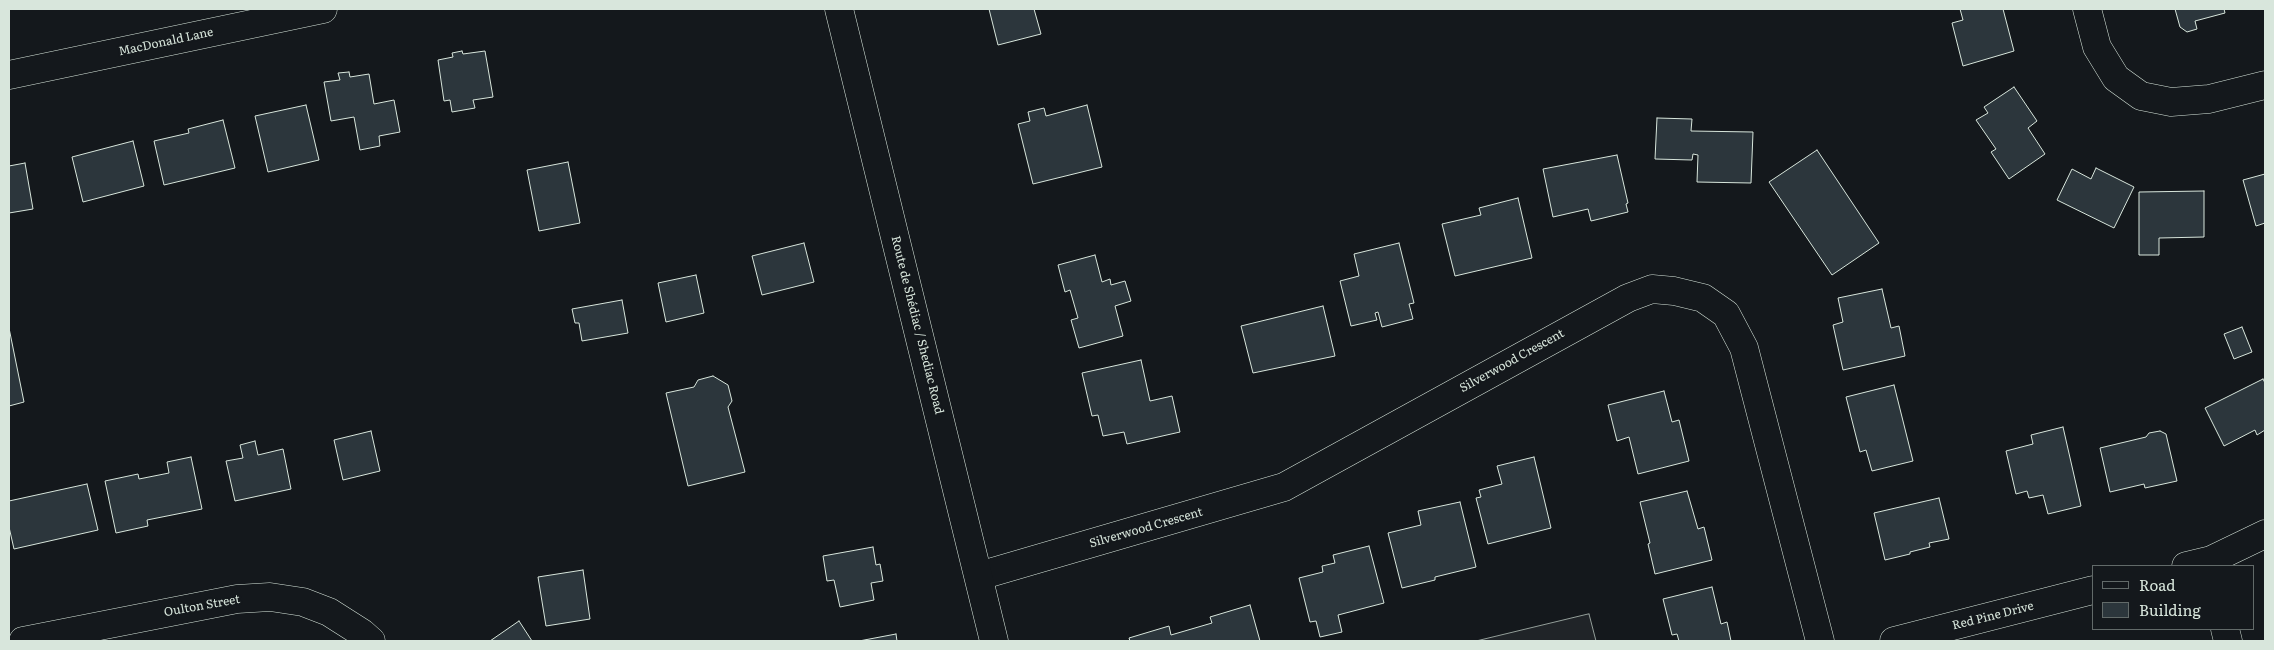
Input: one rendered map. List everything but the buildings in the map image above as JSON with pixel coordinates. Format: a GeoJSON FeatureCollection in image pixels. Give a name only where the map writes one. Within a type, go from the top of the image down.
{"type":"FeatureCollection","features":[{"type":"Feature","properties":{"kind":"street","name":"MacDonald Lane"},"geometry":{"type":"LineString","coordinates":[[9,75],[323,9]]}},
{"type":"Feature","properties":{"kind":"street","name":"Route de Shédiac / Shediac Road"},"geometry":{"type":"LineString","coordinates":[[838,9],[994,641]]}},
{"type":"Feature","properties":{"kind":"street"},"geometry":{"type":"LineString","coordinates":[[2087,9],[2097,47],[2116,78],[2141,96],[2170,102],[2209,99],[2265,85]]}},
{"type":"Feature","properties":{"kind":"street","name":"Silverwood Crescent"},"geometry":{"type":"LineString","coordinates":[[978,576],[1284,487],[1628,298],[1652,289],[1674,291],[1703,298],[1726,314],[1744,348],[1820,641]]}},
{"type":"Feature","properties":{"kind":"street"},"geometry":{"type":"LineString","coordinates":[[2203,564],[2265,534]]}},
{"type":"Feature","properties":{"kind":"street","name":"Red Pine Drive"},"geometry":{"type":"LineString","coordinates":[[1894,641],[2092,590]]}},
{"type":"Feature","properties":{"kind":"street","name":"Oulton Street"},"geometry":{"type":"LineString","coordinates":[[23,641],[237,599],[270,597],[302,602],[329,612],[371,641]]}},
{"type":"Feature","properties":{"kind":"shaded area"},"geometry":{"type":"Polygon","coordinates":[[[1588,614],[1596,641],[1476,641],[1588,614]]]}}]}
